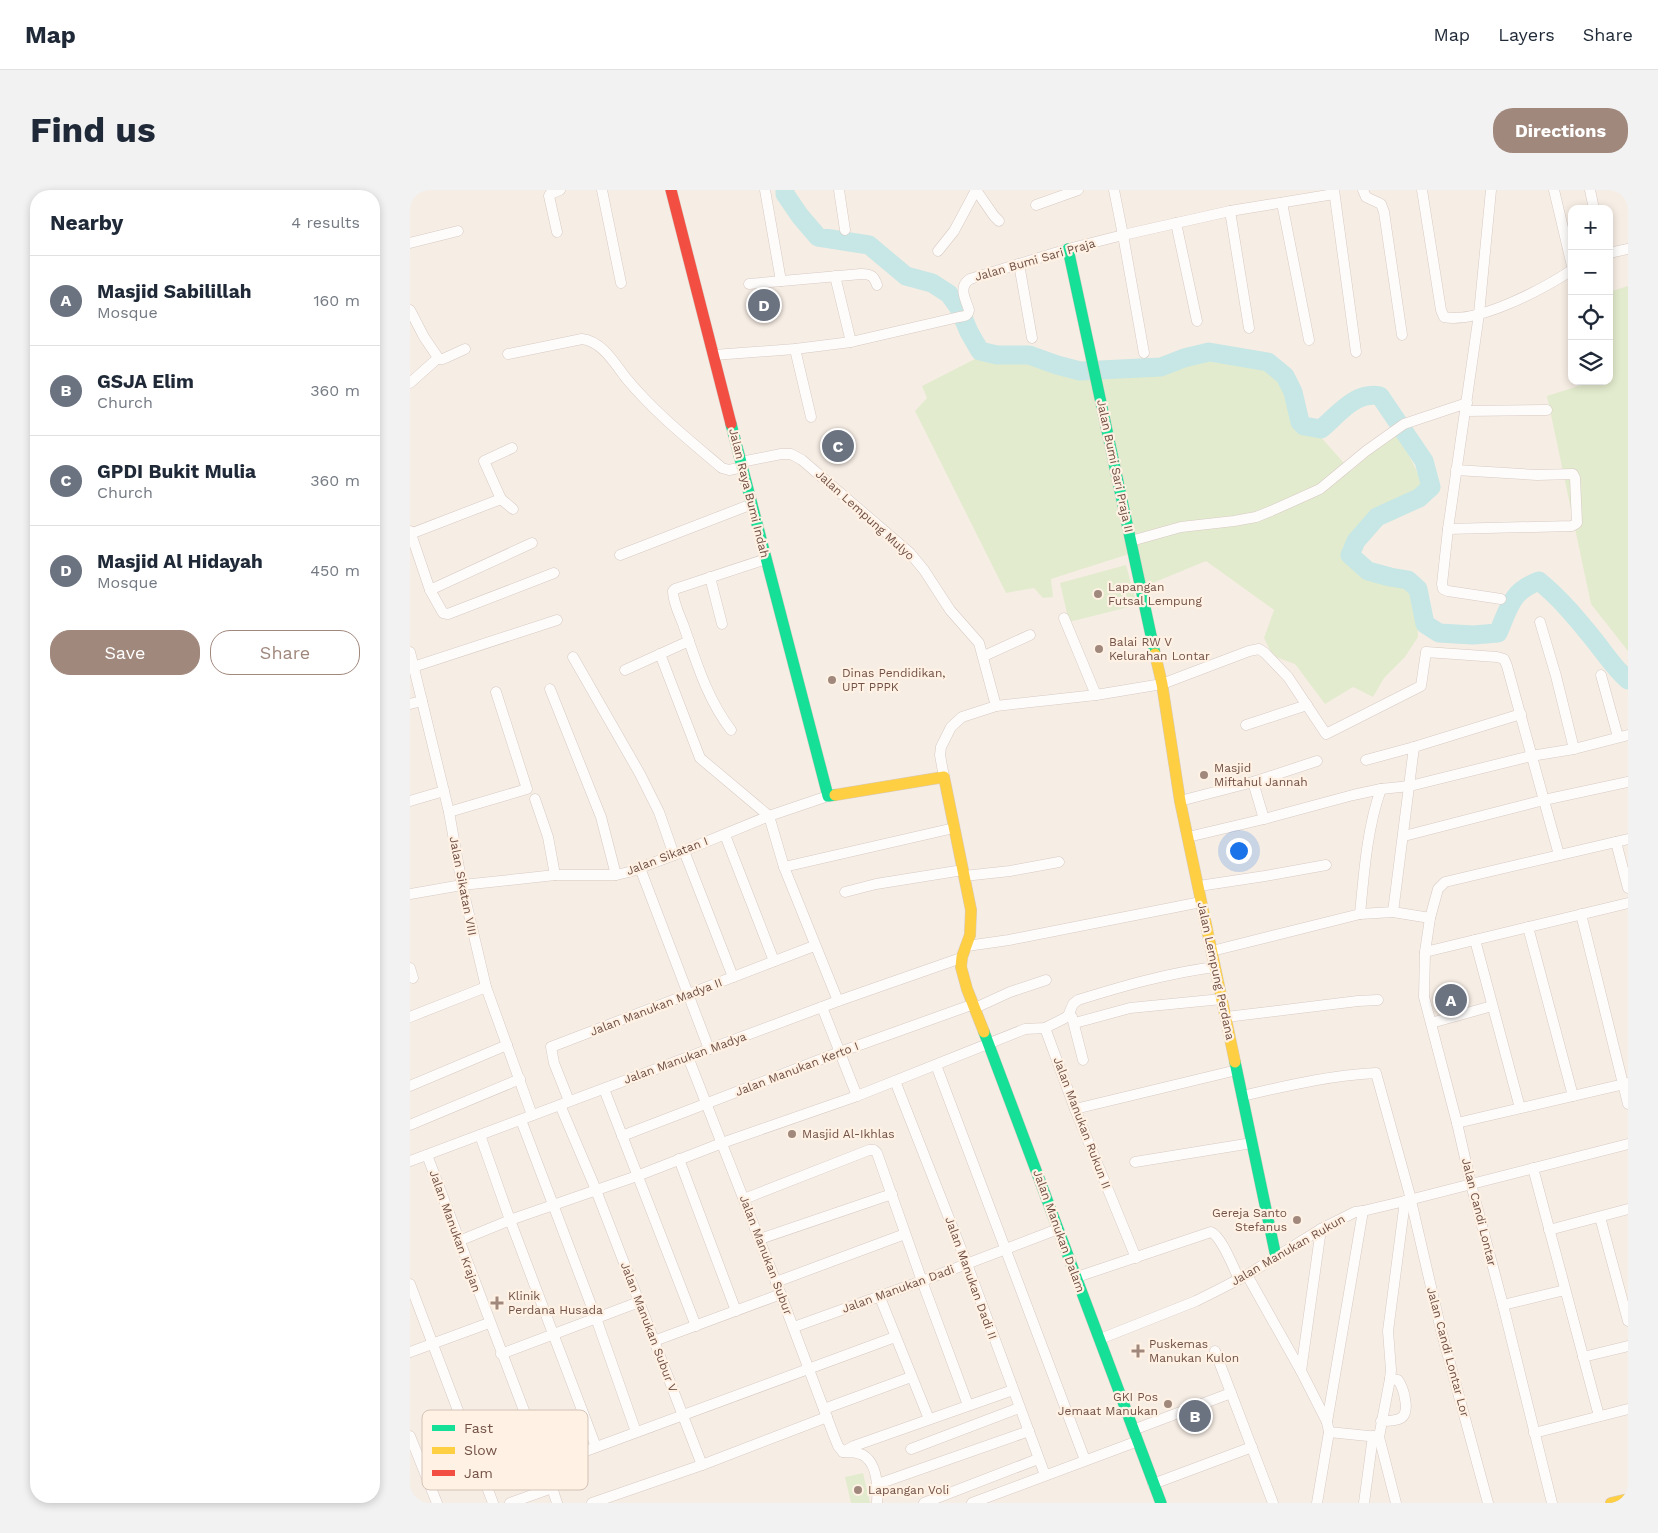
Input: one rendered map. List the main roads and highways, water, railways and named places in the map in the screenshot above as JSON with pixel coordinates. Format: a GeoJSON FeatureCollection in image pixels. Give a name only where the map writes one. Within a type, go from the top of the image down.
{"type":"FeatureCollection","features":[{"type":"Feature","properties":{"kind":"waterway"},"geometry":{"type":"LineString","coordinates":[[785,190],[785,194],[800,216],[818,237],[869,245],[906,276],[932,283],[949,294],[959,308],[969,332],[980,351],[997,355],[1029,355],[1080,371],[1161,367],[1184,358],[1209,352],[1268,362],[1285,376],[1293,392],[1300,422],[1304,426],[1321,429],[1355,401],[1371,395],[1380,396],[1424,461],[1431,487],[1419,498],[1377,517],[1356,541],[1350,555],[1368,571],[1408,580],[1418,589],[1425,624],[1439,633],[1473,635],[1498,633],[1512,601],[1522,590],[1539,581],[1569,610],[1615,667],[1628,680]]}},
{"type":"Feature","properties":{"kind":"place","name":"Masjid Al Hidayah"},"geometry":{"type":"Point","coordinates":[764,305]}},
{"type":"Feature","properties":{"kind":"place","name":"GPDI Bukit Mulia"},"geometry":{"type":"Point","coordinates":[838,446]}},
{"type":"Feature","properties":{"kind":"place","name":"Lapangan Futsal Lempung"},"geometry":{"type":"Point","coordinates":[1098,594]}},
{"type":"Feature","properties":{"kind":"place","name":"Balai RW V Kelurahan Lontar"},"geometry":{"type":"Point","coordinates":[1099,649]}},
{"type":"Feature","properties":{"kind":"place","name":"Dinas Pendidikan, UPT PPPK"},"geometry":{"type":"Point","coordinates":[832,680]}},
{"type":"Feature","properties":{"kind":"place","name":"Masjid Miftahul Jannah"},"geometry":{"type":"Point","coordinates":[1204,775]}},
{"type":"Feature","properties":{"kind":"place","name":"Masjid Sabilillah"},"geometry":{"type":"Point","coordinates":[1451,1000]}},
{"type":"Feature","properties":{"kind":"place","name":"Masjid Al-Ikhlas"},"geometry":{"type":"Point","coordinates":[792,1134]}},
{"type":"Feature","properties":{"kind":"place","name":"Gereja Santo Stefanus"},"geometry":{"type":"Point","coordinates":[1297,1220]}},
{"type":"Feature","properties":{"kind":"place","name":"Klinik Perdana Husada"},"geometry":{"type":"Point","coordinates":[497,1303]}},
{"type":"Feature","properties":{"kind":"place","name":"Puskemas Manukan Kulon"},"geometry":{"type":"Point","coordinates":[1138,1351]}},
{"type":"Feature","properties":{"kind":"place","name":"GKI Pos Jemaat Manukan"},"geometry":{"type":"Point","coordinates":[1168,1404]}},
{"type":"Feature","properties":{"kind":"place","name":"GSJA Elim"},"geometry":{"type":"Point","coordinates":[1195,1416]}},
{"type":"Feature","properties":{"kind":"place","name":"Lapangan Voli"},"geometry":{"type":"Point","coordinates":[858,1490]}}]}
